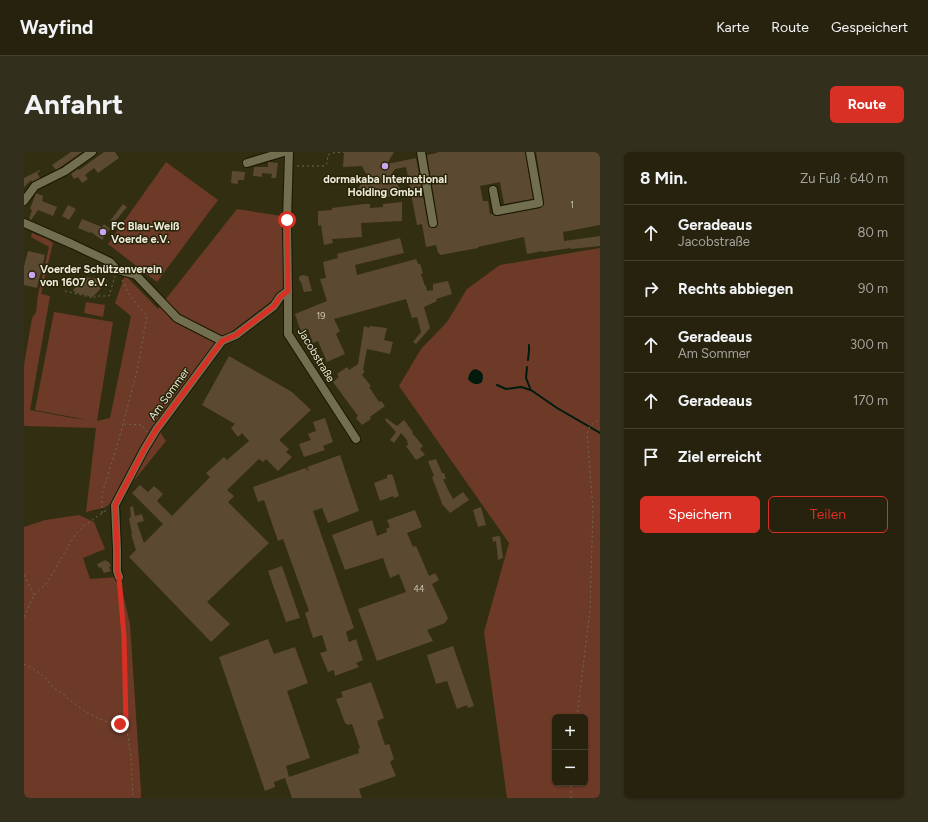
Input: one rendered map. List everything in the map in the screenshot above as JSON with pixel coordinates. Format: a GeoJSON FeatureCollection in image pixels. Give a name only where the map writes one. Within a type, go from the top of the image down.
{"type":"FeatureCollection","features":[{"type":"Feature","properties":{"kind":"street"},"geometry":{"type":"LineString","coordinates":[[24,201],[36,186],[66,171],[92,152]]}},
{"type":"Feature","properties":{"kind":"street"},"geometry":{"type":"LineString","coordinates":[[247,163],[284,152]]}},
{"type":"Feature","properties":{"kind":"street","name":"Jacobstraße"},"geometry":{"type":"LineString","coordinates":[[289,152],[287,220],[288,334],[356,439]]}},
{"type":"Feature","properties":{"kind":"street"},"geometry":{"type":"LineString","coordinates":[[421,152],[433,223]]}},
{"type":"Feature","properties":{"kind":"street"},"geometry":{"type":"LineString","coordinates":[[493,190],[497,211],[539,203],[530,152]]}},
{"type":"Feature","properties":{"kind":"street"},"geometry":{"type":"LineString","coordinates":[[24,223],[110,262],[117,269],[136,275],[177,318],[222,341],[236,335],[274,306],[280,297],[288,291]]}},
{"type":"Feature","properties":{"kind":"street","name":"Am Sommer"},"geometry":{"type":"LineString","coordinates":[[115,505],[160,424],[222,341]]}},
{"type":"Feature","properties":{"kind":"street"},"geometry":{"type":"LineString","coordinates":[[115,505],[117,571],[119,577]]}},
{"type":"Feature","properties":{"kind":"path"},"geometry":{"type":"LineString","coordinates":[[288,165],[325,166],[328,155],[332,153],[345,152]]}},
{"type":"Feature","properties":{"kind":"path"},"geometry":{"type":"LineString","coordinates":[[65,291],[94,298],[96,296],[109,296],[117,269]]}},
{"type":"Feature","properties":{"kind":"path"},"geometry":{"type":"LineString","coordinates":[[102,513],[102,494],[137,371],[148,316],[130,296],[117,269]]}},
{"type":"Feature","properties":{"kind":"path"},"geometry":{"type":"LineString","coordinates":[[577,714],[590,610],[593,509],[587,434],[590,426],[596,421],[600,422]]}},
{"type":"Feature","properties":{"kind":"path"},"geometry":{"type":"LineString","coordinates":[[123,424],[142,425],[152,438]]}},
{"type":"Feature","properties":{"kind":"path"},"geometry":{"type":"LineString","coordinates":[[24,617],[34,595],[47,583],[75,536],[85,525],[115,505]]}},
{"type":"Feature","properties":{"kind":"path"},"geometry":{"type":"LineString","coordinates":[[24,575],[34,595]]}},
{"type":"Feature","properties":{"kind":"path"},"geometry":{"type":"LineString","coordinates":[[119,577],[124,637],[126,723],[131,757],[133,798]]}},
{"type":"Feature","properties":{"kind":"path"},"geometry":{"type":"LineString","coordinates":[[24,664],[33,668],[52,686],[79,707],[95,717],[111,723],[126,723]]}},
{"type":"Feature","properties":{"kind":"path"},"geometry":{"type":"LineString","coordinates":[[571,786],[571,798]]}},
{"type":"Feature","properties":{"kind":"shaded area"},"geometry":{"type":"Polygon","coordinates":[[[166,162],[218,200],[157,282],[108,244],[166,162]]]}},
{"type":"Feature","properties":{"kind":"shaded area"},"geometry":{"type":"Polygon","coordinates":[[[237,209],[281,216],[286,290],[231,332],[159,430],[166,441],[127,489],[106,507],[86,512],[96,428],[24,425],[24,365],[32,318],[36,312],[38,295],[49,247],[31,237],[32,233],[53,243],[41,294],[50,296],[30,410],[88,420],[35,410],[54,312],[113,322],[97,421],[110,418],[131,316],[115,303],[125,275],[158,309],[237,209]]]}},
{"type":"Feature","properties":{"kind":"shaded area"},"geometry":{"type":"Polygon","coordinates":[[[600,248],[600,798],[507,798],[484,632],[509,543],[399,386],[421,349],[447,322],[467,289],[500,265],[600,248]]]}},
{"type":"Feature","properties":{"kind":"shaded area"},"geometry":{"type":"Polygon","coordinates":[[[86,302],[105,305],[103,317],[84,313],[86,302]]]}},
{"type":"Feature","properties":{"kind":"shaded area"},"geometry":{"type":"Polygon","coordinates":[[[475,369],[480,371],[483,375],[482,382],[478,384],[471,382],[468,379],[470,373],[475,369]]]}},
{"type":"Feature","properties":{"kind":"shaded area"},"geometry":{"type":"Polygon","coordinates":[[[79,515],[94,522],[105,549],[83,558],[90,579],[119,577],[130,624],[141,798],[24,798],[24,527],[45,520],[79,515]]]}},
{"type":"Feature","properties":{"kind":"building"},"geometry":{"type":"Polygon","coordinates":[[[71,152],[82,152],[56,170],[52,165],[71,152]]]}},
{"type":"Feature","properties":{"kind":"building"},"geometry":{"type":"Polygon","coordinates":[[[104,152],[115,152],[119,158],[98,173],[94,168],[85,175],[88,179],[82,183],[78,177],[74,179],[71,174],[104,152]]]}},
{"type":"Feature","properties":{"kind":"building"},"geometry":{"type":"Polygon","coordinates":[[[344,152],[394,152],[387,164],[416,158],[428,224],[429,227],[434,228],[437,227],[438,222],[427,155],[437,152],[525,152],[533,199],[504,204],[500,182],[480,186],[483,201],[488,201],[490,214],[498,216],[540,208],[544,205],[536,152],[600,152],[600,225],[563,232],[564,241],[600,236],[600,246],[543,251],[527,254],[524,237],[440,255],[436,245],[426,247],[422,224],[417,225],[406,167],[395,169],[390,176],[401,189],[382,199],[382,197],[371,197],[357,189],[368,176],[362,166],[343,167],[344,152]]]}},
{"type":"Feature","properties":{"kind":"building"},"geometry":{"type":"Polygon","coordinates":[[[268,162],[278,163],[276,178],[271,178],[272,174],[262,173],[262,177],[253,176],[254,167],[268,167],[268,162]]]}},
{"type":"Feature","properties":{"kind":"building"},"geometry":{"type":"Polygon","coordinates":[[[40,170],[37,173],[40,178],[32,182],[31,180],[24,187],[24,178],[40,170]]]}},
{"type":"Feature","properties":{"kind":"building"},"geometry":{"type":"Polygon","coordinates":[[[232,171],[245,172],[244,180],[238,180],[238,184],[231,183],[232,171]]]}},
{"type":"Feature","properties":{"kind":"building"},"geometry":{"type":"Polygon","coordinates":[[[36,193],[43,196],[42,201],[57,207],[53,216],[38,210],[31,220],[29,219],[32,210],[30,209],[36,193]]]}},
{"type":"Feature","properties":{"kind":"building"},"geometry":{"type":"Polygon","coordinates":[[[402,202],[402,221],[361,223],[362,237],[332,239],[333,243],[324,245],[321,225],[318,226],[318,211],[364,204],[370,204],[370,208],[383,207],[383,204],[402,202]]]}},
{"type":"Feature","properties":{"kind":"building"},"geometry":{"type":"Polygon","coordinates":[[[123,204],[127,207],[113,224],[110,221],[123,204]]]}},
{"type":"Feature","properties":{"kind":"building"},"geometry":{"type":"Polygon","coordinates":[[[68,205],[76,209],[69,220],[62,216],[68,205]]]}},
{"type":"Feature","properties":{"kind":"building"},"geometry":{"type":"Polygon","coordinates":[[[82,219],[102,227],[104,224],[110,229],[102,240],[91,232],[90,233],[78,228],[82,219]]]}},
{"type":"Feature","properties":{"kind":"building"},"geometry":{"type":"Polygon","coordinates":[[[400,238],[404,253],[355,265],[357,275],[416,259],[418,264],[420,264],[423,273],[421,274],[427,291],[433,290],[433,284],[448,281],[452,294],[436,299],[437,301],[424,307],[430,328],[416,344],[413,342],[421,332],[417,317],[412,318],[406,299],[334,319],[340,331],[336,334],[345,354],[327,362],[318,341],[313,343],[308,329],[301,332],[295,314],[327,301],[320,279],[326,278],[323,262],[338,258],[337,254],[400,238]]]}},
{"type":"Feature","properties":{"kind":"building","name":"Voerder Schützenverein von 1607 e.V."},"geometry":{"type":"Polygon","coordinates":[[[28,251],[45,255],[37,288],[24,285],[24,266],[28,251]]]}},
{"type":"Feature","properties":{"kind":"building"},"geometry":{"type":"Polygon","coordinates":[[[302,275],[308,276],[312,291],[304,292],[299,280],[299,277],[302,275]]]}},
{"type":"Feature","properties":{"kind":"building"},"geometry":{"type":"Polygon","coordinates":[[[85,277],[98,279],[101,288],[93,297],[76,293],[73,290],[85,277]]]}},
{"type":"Feature","properties":{"kind":"building"},"geometry":{"type":"Polygon","coordinates":[[[364,326],[369,328],[370,326],[387,328],[384,340],[393,342],[390,354],[367,349],[363,370],[365,371],[362,375],[371,386],[369,387],[379,402],[381,401],[385,406],[362,425],[356,418],[358,416],[333,382],[339,377],[337,374],[347,367],[349,370],[358,364],[364,326]]]}},
{"type":"Feature","properties":{"kind":"building"},"geometry":{"type":"Polygon","coordinates":[[[229,356],[292,392],[311,410],[279,440],[289,449],[286,452],[292,457],[278,471],[266,459],[263,462],[259,459],[227,490],[234,496],[228,502],[269,543],[207,602],[230,624],[211,642],[129,557],[136,550],[131,534],[129,518],[131,517],[130,507],[133,506],[135,516],[142,514],[144,521],[137,523],[144,543],[163,524],[132,493],[140,485],[148,492],[154,486],[163,494],[157,501],[172,516],[210,477],[206,473],[224,457],[227,460],[249,441],[242,433],[238,437],[231,428],[235,424],[202,405],[229,356]]]}},
{"type":"Feature","properties":{"kind":"building"},"geometry":{"type":"Polygon","coordinates":[[[325,418],[333,442],[323,446],[325,450],[304,457],[299,444],[311,440],[308,434],[316,431],[313,422],[325,418]]]}},
{"type":"Feature","properties":{"kind":"building"},"geometry":{"type":"Polygon","coordinates":[[[386,418],[397,426],[404,420],[413,432],[412,433],[423,446],[420,449],[425,455],[416,460],[406,446],[408,445],[407,440],[401,433],[394,443],[390,440],[396,432],[385,420],[386,418]]]}},
{"type":"Feature","properties":{"kind":"building"},"geometry":{"type":"Polygon","coordinates":[[[340,455],[359,511],[328,523],[322,508],[313,511],[354,628],[346,632],[349,642],[356,639],[363,660],[356,663],[359,667],[335,676],[334,670],[328,672],[320,653],[327,651],[322,635],[313,638],[305,613],[309,611],[283,539],[278,541],[264,500],[258,502],[253,487],[305,468],[309,471],[307,467],[340,455]]]}},
{"type":"Feature","properties":{"kind":"building"},"geometry":{"type":"Polygon","coordinates":[[[436,459],[442,473],[444,473],[446,479],[443,479],[453,499],[463,492],[469,500],[450,513],[443,506],[432,477],[434,476],[428,461],[436,459]]]}},
{"type":"Feature","properties":{"kind":"building"},"geometry":{"type":"Polygon","coordinates":[[[391,474],[399,496],[394,498],[393,496],[380,501],[374,483],[387,478],[387,475],[391,474]]]}},
{"type":"Feature","properties":{"kind":"building"},"geometry":{"type":"Polygon","coordinates":[[[481,507],[486,525],[478,527],[473,510],[481,507]]]}},
{"type":"Feature","properties":{"kind":"building"},"geometry":{"type":"Polygon","coordinates":[[[415,510],[422,527],[407,533],[413,547],[416,546],[429,576],[435,573],[439,580],[432,584],[448,618],[445,623],[427,630],[433,641],[377,661],[358,609],[406,592],[399,574],[390,578],[383,558],[345,570],[332,535],[372,520],[377,536],[387,532],[386,529],[390,527],[387,520],[415,510]]]}},
{"type":"Feature","properties":{"kind":"building"},"geometry":{"type":"Polygon","coordinates":[[[500,536],[503,558],[498,560],[496,541],[493,542],[492,537],[500,536]]]}},
{"type":"Feature","properties":{"kind":"building"},"geometry":{"type":"Polygon","coordinates":[[[106,560],[111,566],[109,567],[111,571],[104,573],[101,567],[99,568],[97,564],[106,560]]]}},
{"type":"Feature","properties":{"kind":"building"},"geometry":{"type":"Polygon","coordinates":[[[282,566],[300,618],[286,622],[268,571],[282,566]]]}},
{"type":"Feature","properties":{"kind":"building"},"geometry":{"type":"Polygon","coordinates":[[[268,639],[274,654],[295,647],[308,683],[287,691],[310,758],[286,766],[289,777],[359,753],[358,749],[360,748],[352,724],[348,725],[345,723],[336,699],[343,697],[341,692],[371,682],[384,718],[377,721],[385,745],[389,744],[394,759],[390,762],[396,776],[359,789],[362,798],[292,798],[285,778],[274,782],[275,787],[265,791],[219,657],[268,639]]]}},
{"type":"Feature","properties":{"kind":"building"},"geometry":{"type":"Polygon","coordinates":[[[453,646],[474,706],[468,708],[467,705],[457,709],[447,681],[436,684],[427,655],[453,646]]]}},
{"type":"Feature","properties":{"kind":"waterway"},"geometry":{"type":"LineString","coordinates":[[528,360],[529,345]]}},
{"type":"Feature","properties":{"kind":"waterway"},"geometry":{"type":"LineString","coordinates":[[527,367],[526,378],[530,388]]}},
{"type":"Feature","properties":{"kind":"waterway"},"geometry":{"type":"LineString","coordinates":[[497,385],[506,389],[521,387],[531,390],[557,408],[600,433]]}},
{"type":"Feature","properties":{"kind":"place","name":"dormakaba International Holding GmbH"},"geometry":{"type":"Point","coordinates":[385,166]}},
{"type":"Feature","properties":{"kind":"place","name":"FC Blau-Weiß Voerde e.V."},"geometry":{"type":"Point","coordinates":[103,232]}},
{"type":"Feature","properties":{"kind":"place","name":"Voerder Schützenverein von 1607 e.V."},"geometry":{"type":"Point","coordinates":[32,275]}},
{"type":"Feature","properties":{"kind":"route"},"geometry":{"type":"LineString","coordinates":[[120,724],[126,723],[126,675],[119,577],[117,571],[115,505],[156,430],[222,341],[236,335],[274,306],[280,297],[288,291],[287,220]]}}]}
